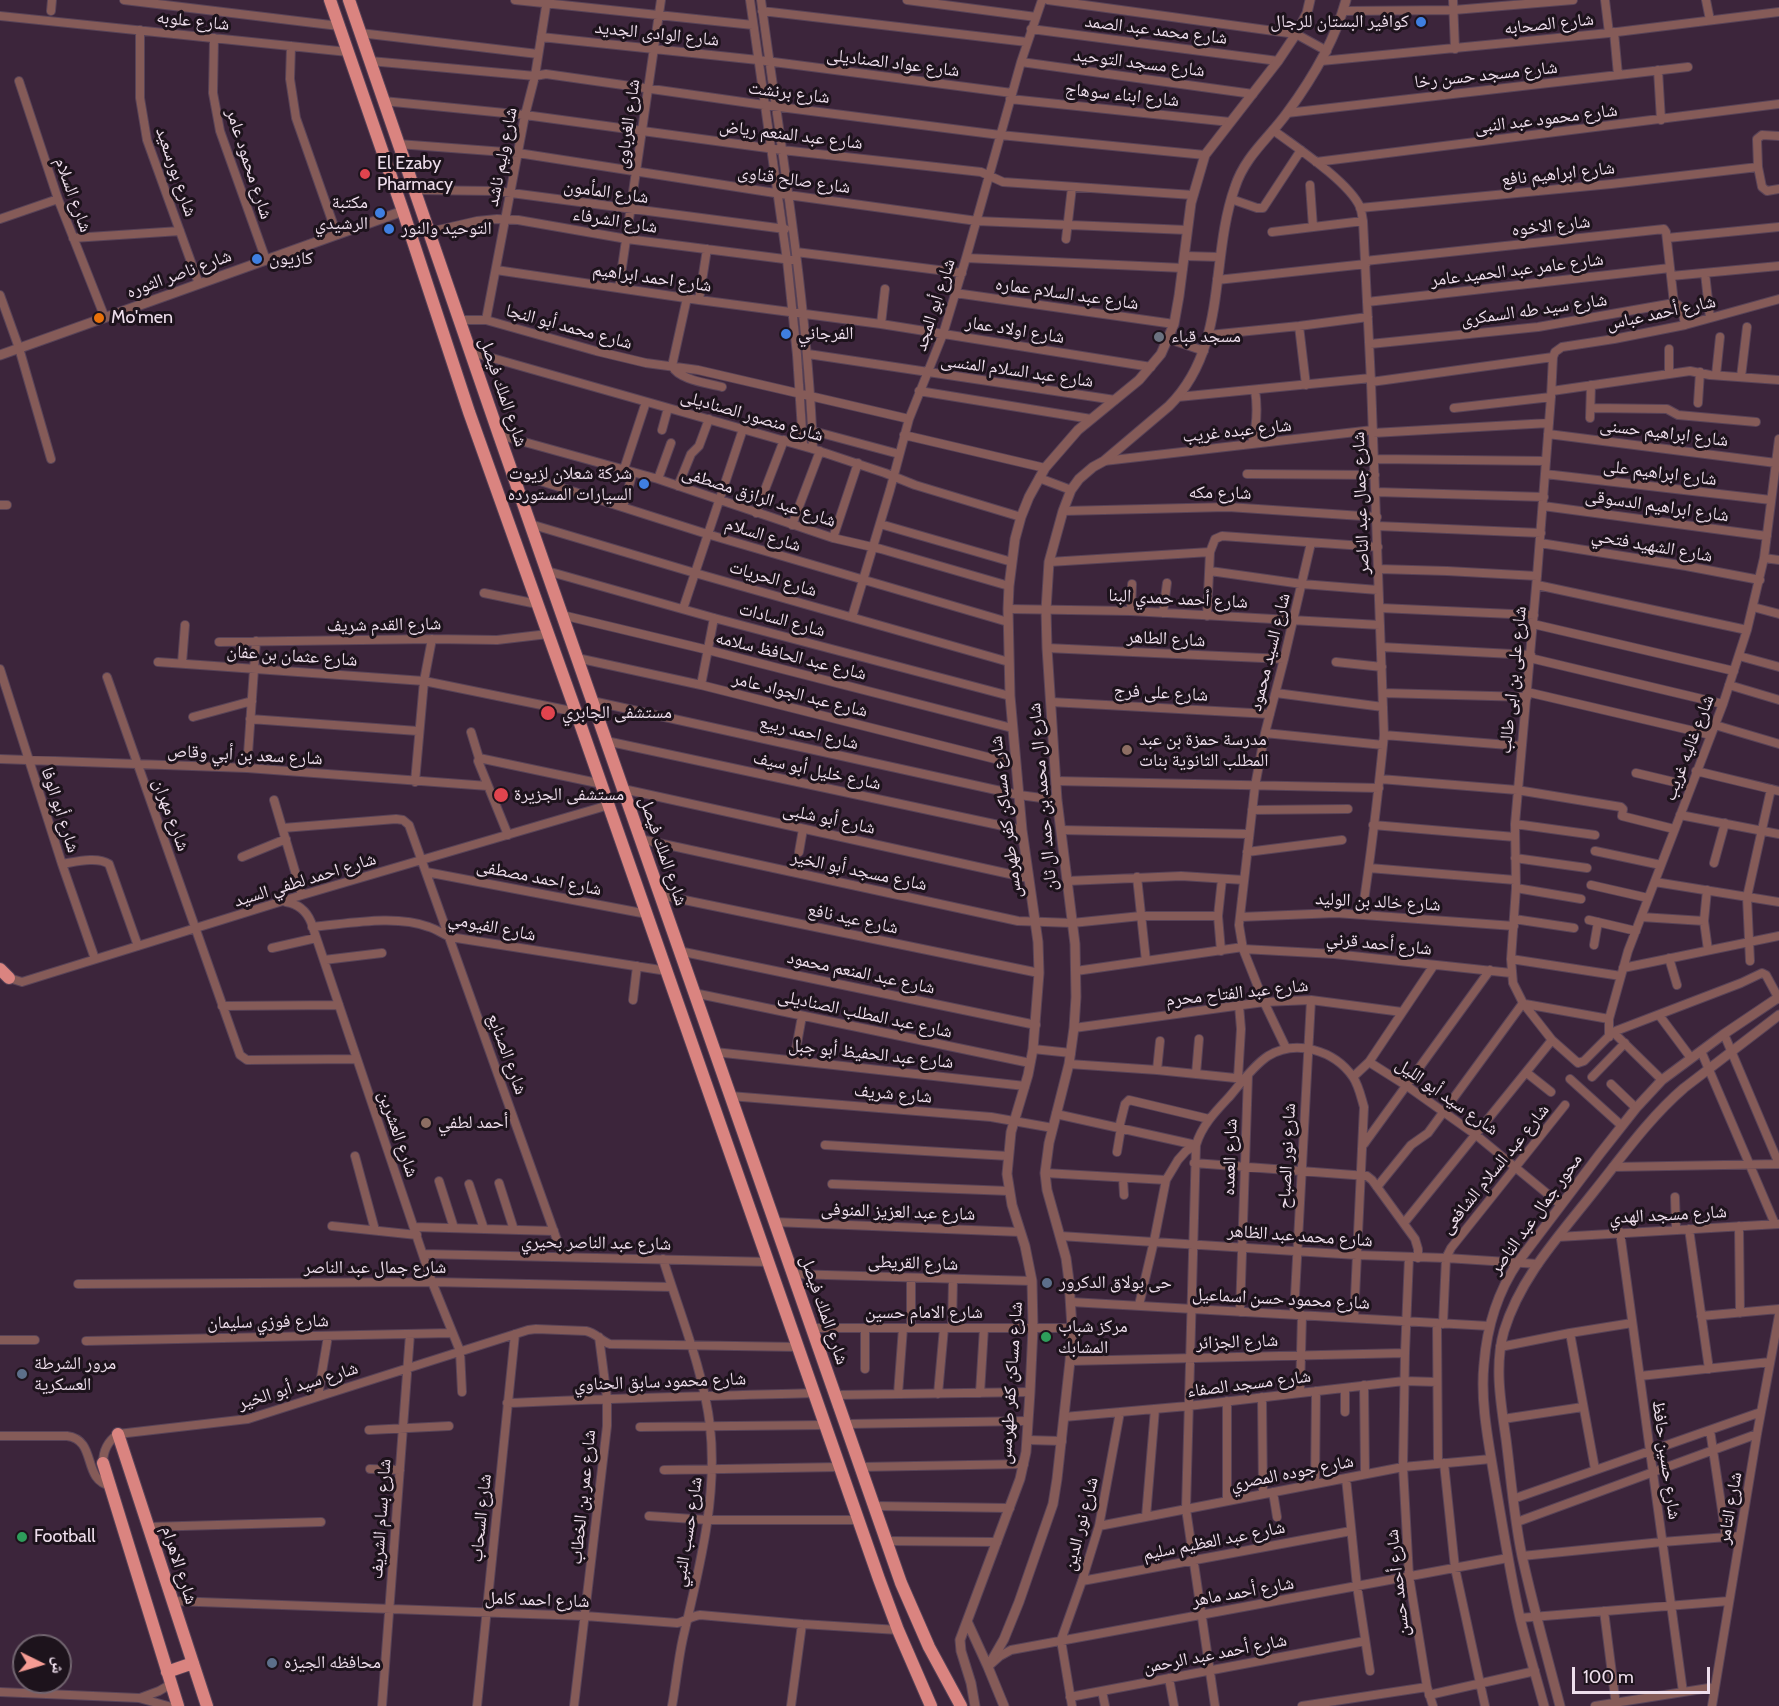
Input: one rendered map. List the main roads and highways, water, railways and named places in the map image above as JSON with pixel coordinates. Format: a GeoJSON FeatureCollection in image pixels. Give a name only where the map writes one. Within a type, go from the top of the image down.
{"type":"FeatureCollection","features":[{"type":"Feature","properties":{"kind":"main road","name":"شارع الملك فيصل"},"geometry":{"type":"LineString","coordinates":[[330,0],[469,412],[602,784],[840,1467],[898,1630],[931,1706]]}},
{"type":"Feature","properties":{"kind":"main road","name":"شارع الملك فيصل"},"geometry":{"type":"LineString","coordinates":[[349,0],[886,1541],[914,1615],[961,1706]]}},
{"type":"Feature","properties":{"kind":"main road"},"geometry":{"type":"LineString","coordinates":[[458,379],[468,383],[479,376]]}},
{"type":"Feature","properties":{"kind":"main road"},"geometry":{"type":"LineString","coordinates":[[469,412],[477,405],[490,406]]}},
{"type":"Feature","properties":{"kind":"main road"},"geometry":{"type":"LineString","coordinates":[[0,969],[9,978]]}},
{"type":"Feature","properties":{"kind":"main road"},"geometry":{"type":"LineString","coordinates":[[719,1120],[730,1121],[736,1112]]}},
{"type":"Feature","properties":{"kind":"main road"},"geometry":{"type":"LineString","coordinates":[[729,1149],[733,1141],[745,1139]]}},
{"type":"Feature","properties":{"kind":"main road","name":"شارع الاهرام"},"geometry":{"type":"LineString","coordinates":[[118,1434],[207,1706]]}},
{"type":"Feature","properties":{"kind":"main road"},"geometry":{"type":"LineString","coordinates":[[103,1463],[178,1706]]}},
{"type":"Feature","properties":{"kind":"main road"},"geometry":{"type":"LineString","coordinates":[[169,1678],[193,1663]]}},
{"type":"Feature","properties":{"kind":"place","name":"كوافير البستان للرجال"},"geometry":{"type":"Point","coordinates":[1421,22]}},
{"type":"Feature","properties":{"kind":"place","name":"El Ezaby Pharmacy"},"geometry":{"type":"Point","coordinates":[365,174]}},
{"type":"Feature","properties":{"kind":"place","name":"مكتبة الرشيدي"},"geometry":{"type":"Point","coordinates":[380,213]}},
{"type":"Feature","properties":{"kind":"place","name":"التوحيد والنور"},"geometry":{"type":"Point","coordinates":[389,229]}},
{"type":"Feature","properties":{"kind":"place","name":"كازيون"},"geometry":{"type":"Point","coordinates":[257,259]}},
{"type":"Feature","properties":{"kind":"place","name":"Mo'men"},"geometry":{"type":"Point","coordinates":[99,318]}},
{"type":"Feature","properties":{"kind":"place","name":"الفرجاني"},"geometry":{"type":"Point","coordinates":[786,334]}},
{"type":"Feature","properties":{"kind":"place","name":"مسجد قباء"},"geometry":{"type":"Point","coordinates":[1159,337]}},
{"type":"Feature","properties":{"kind":"place","name":"شركة شعلان لزيوت السيارات المستورده"},"geometry":{"type":"Point","coordinates":[644,484]}},
{"type":"Feature","properties":{"kind":"place","name":"مستشفى الجابري"},"geometry":{"type":"Point","coordinates":[548,713]}},
{"type":"Feature","properties":{"kind":"place","name":"مدرسة حمزة بن عبد المطلب الثانوية بنات"},"geometry":{"type":"Point","coordinates":[1127,750]}},
{"type":"Feature","properties":{"kind":"place","name":"مستشفى الجزيرة"},"geometry":{"type":"Point","coordinates":[501,795]}},
{"type":"Feature","properties":{"kind":"place","name":"أحمد لطفي"},"geometry":{"type":"Point","coordinates":[426,1123]}},
{"type":"Feature","properties":{"kind":"place","name":"حى بولاق الدكرور"},"geometry":{"type":"Point","coordinates":[1047,1283]}},
{"type":"Feature","properties":{"kind":"place","name":"مركز شباب المشابك"},"geometry":{"type":"Point","coordinates":[1046,1337]}},
{"type":"Feature","properties":{"kind":"place","name":"مرور الشرطة العسكرية"},"geometry":{"type":"Point","coordinates":[22,1374]}},
{"type":"Feature","properties":{"kind":"place","name":"Football"},"geometry":{"type":"Point","coordinates":[22,1537]}},
{"type":"Feature","properties":{"kind":"place","name":"محافظه الجيزه"},"geometry":{"type":"Point","coordinates":[272,1663]}}]}
